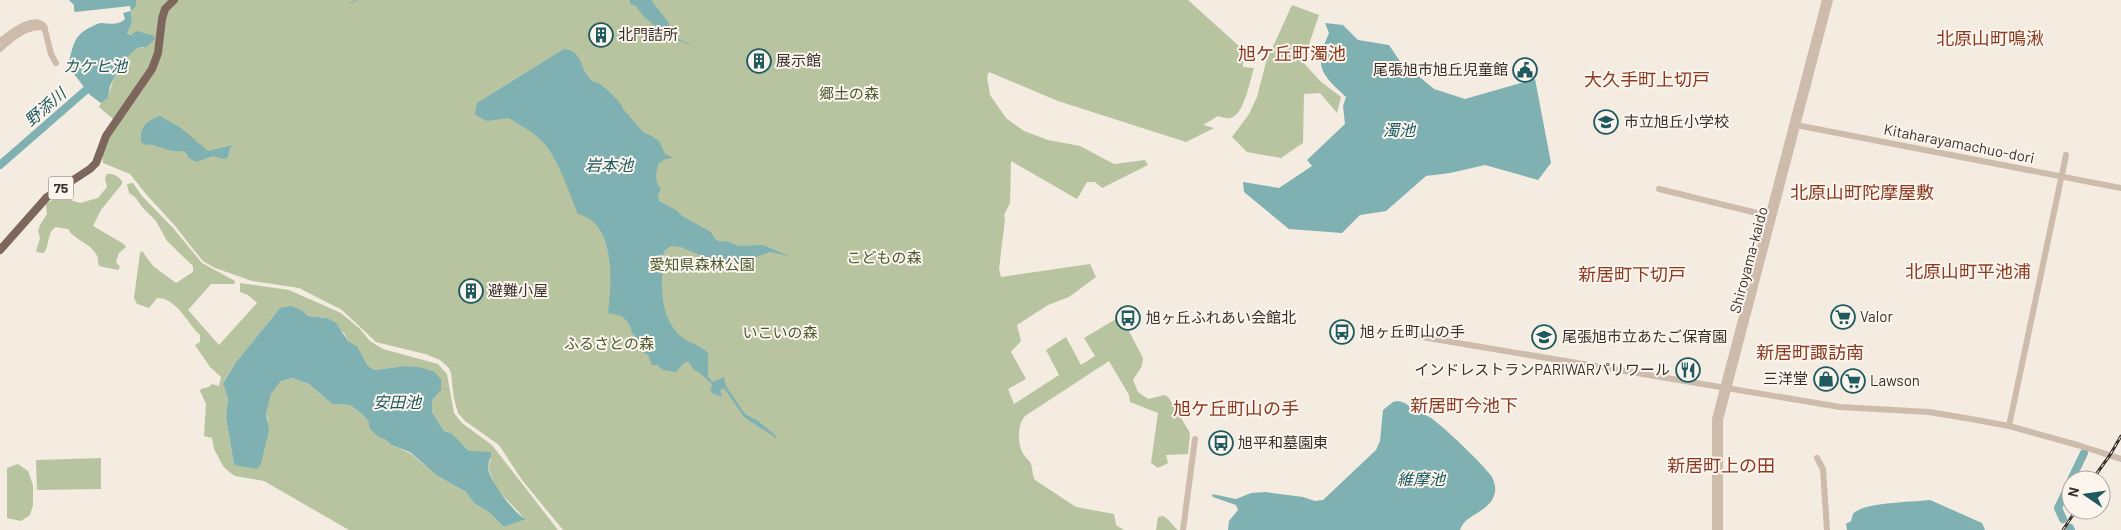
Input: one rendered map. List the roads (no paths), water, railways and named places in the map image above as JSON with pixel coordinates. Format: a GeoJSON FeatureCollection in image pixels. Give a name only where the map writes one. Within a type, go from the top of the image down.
{"type":"FeatureCollection","features":[{"type":"Feature","properties":{"kind":"main road","name":"75"},"geometry":{"type":"LineString","coordinates":[[0,250],[47,197],[90,169],[96,163],[106,136],[153,67],[158,53],[165,9],[174,0]]}},
{"type":"Feature","properties":{"kind":"street","name":"Shiroyama-kaido"},"geometry":{"type":"LineString","coordinates":[[1715,530],[1714,419],[1725,387],[1795,125],[1825,0]]}},
{"type":"Feature","properties":{"kind":"street","name":"Shiroyama-kaido"},"geometry":{"type":"LineString","coordinates":[[1720,530],[1718,432],[1725,387],[1769,216],[1830,0]]}},
{"type":"Feature","properties":{"kind":"street"},"geometry":{"type":"LineString","coordinates":[[0,41],[10,33],[35,21],[40,22],[44,28],[51,54],[56,63]]}},
{"type":"Feature","properties":{"kind":"street"},"geometry":{"type":"LineString","coordinates":[[0,49],[21,34],[34,28],[44,28]]}},
{"type":"Feature","properties":{"kind":"street","name":"Kitaharayamachuo-dori"},"geometry":{"type":"LineString","coordinates":[[1795,125],[2121,188]]}},
{"type":"Feature","properties":{"kind":"street"},"geometry":{"type":"LineString","coordinates":[[2009,426],[2066,155]]}},
{"type":"Feature","properties":{"kind":"street"},"geometry":{"type":"LineString","coordinates":[[1659,189],[1769,216]]}},
{"type":"Feature","properties":{"kind":"street"},"geometry":{"type":"LineString","coordinates":[[1416,336],[1840,406],[1936,412],[2009,426],[2121,459]]}},
{"type":"Feature","properties":{"kind":"street"},"geometry":{"type":"LineString","coordinates":[[1182,530],[1195,439]]}},
{"type":"Feature","properties":{"kind":"street"},"geometry":{"type":"LineString","coordinates":[[1817,458],[1823,469],[1827,530]]}},
{"type":"Feature","properties":{"kind":"water","name":"カケヒ池"},"geometry":{"type":"Polygon","coordinates":[[[69,0],[136,0],[136,6],[131,11],[130,6],[75,12],[74,5],[69,0]]]}},
{"type":"Feature","properties":{"kind":"water"},"geometry":{"type":"Polygon","coordinates":[[[630,0],[651,0],[669,23],[670,31],[676,38],[696,47],[671,38],[644,17],[636,6],[630,4],[630,0]]]}},
{"type":"Feature","properties":{"kind":"water","name":"カケヒ池"},"geometry":{"type":"Polygon","coordinates":[[[131,11],[132,23],[127,33],[131,35],[137,31],[154,36],[155,39],[146,47],[137,48],[122,62],[110,86],[108,98],[101,103],[90,95],[68,66],[73,47],[77,38],[85,30],[99,23],[114,24],[120,22],[125,19],[123,13],[131,11]]]}},
{"type":"Feature","properties":{"kind":"water","name":"濁池"},"geometry":{"type":"Polygon","coordinates":[[[1325,23],[1343,25],[1358,40],[1389,45],[1399,60],[1434,89],[1465,99],[1535,79],[1551,163],[1538,180],[1485,165],[1426,176],[1386,211],[1360,215],[1342,233],[1289,229],[1244,192],[1243,182],[1279,188],[1312,166],[1307,160],[1345,124],[1343,106],[1346,97],[1330,82],[1322,69],[1322,54],[1329,33],[1325,23]]]}},
{"type":"Feature","properties":{"kind":"water","name":"岩本池"},"geometry":{"type":"Polygon","coordinates":[[[564,49],[575,53],[591,80],[610,92],[644,133],[659,141],[665,154],[674,158],[665,159],[658,164],[656,180],[661,189],[658,195],[659,201],[711,232],[715,239],[720,242],[726,241],[739,246],[763,245],[791,257],[771,252],[734,264],[711,260],[681,247],[671,246],[664,251],[663,261],[662,295],[667,316],[672,326],[681,337],[708,353],[708,377],[713,382],[724,377],[726,386],[745,414],[758,421],[776,438],[744,417],[724,388],[720,390],[722,397],[712,393],[710,389],[713,385],[694,370],[688,361],[676,372],[663,370],[657,365],[652,365],[648,355],[643,352],[640,341],[632,333],[630,325],[622,316],[608,313],[610,270],[609,255],[605,241],[599,229],[590,220],[578,214],[557,163],[546,145],[536,135],[509,118],[487,121],[475,115],[477,103],[564,49]]]}},
{"type":"Feature","properties":{"kind":"water"},"geometry":{"type":"Polygon","coordinates":[[[160,116],[181,128],[208,151],[234,145],[230,148],[228,157],[224,159],[213,156],[196,162],[189,158],[185,151],[172,151],[142,143],[141,137],[145,125],[160,116]]]}},
{"type":"Feature","properties":{"kind":"water","name":"安田池"},"geometry":{"type":"Polygon","coordinates":[[[291,306],[303,311],[308,316],[327,318],[336,323],[348,341],[357,346],[368,366],[375,370],[404,366],[433,371],[441,379],[441,390],[432,400],[432,412],[444,431],[451,433],[469,451],[491,452],[488,468],[493,481],[515,511],[526,519],[504,527],[490,513],[474,503],[466,492],[436,475],[410,452],[391,445],[386,440],[378,437],[370,429],[368,421],[362,414],[350,405],[332,404],[309,384],[292,378],[281,381],[271,394],[266,413],[269,430],[261,464],[257,469],[234,465],[226,417],[228,399],[223,383],[236,362],[280,308],[291,306]]]}},
{"type":"Feature","properties":{"kind":"water","name":"維摩池"},"geometry":{"type":"Polygon","coordinates":[[[1397,401],[1406,404],[1437,423],[1473,455],[1492,477],[1495,488],[1493,499],[1467,520],[1460,530],[1228,530],[1229,521],[1238,510],[1236,505],[1213,497],[1212,494],[1236,499],[1251,493],[1265,492],[1303,497],[1315,501],[1323,500],[1376,450],[1380,441],[1383,410],[1397,401]]]}},
{"type":"Feature","properties":{"kind":"water"},"geometry":{"type":"Polygon","coordinates":[[[1930,500],[1982,523],[1985,530],[1847,530],[1846,524],[1851,521],[1853,514],[1858,510],[1889,503],[1930,500]]]}},
{"type":"Feature","properties":{"kind":"waterway"},"geometry":{"type":"LineString","coordinates":[[350,3],[357,0]]}},
{"type":"Feature","properties":{"kind":"waterway","name":"野添川"},"geometry":{"type":"LineString","coordinates":[[0,165],[86,90]]}},
{"type":"Feature","properties":{"kind":"waterway"},"geometry":{"type":"LineString","coordinates":[[2076,470],[2084,453]]}},
{"type":"Feature","properties":{"kind":"waterway"},"geometry":{"type":"LineString","coordinates":[[2061,502],[2058,508],[2061,515]]}},
{"type":"Feature","properties":{"kind":"railway"},"geometry":{"type":"LineString","coordinates":[[2099,470],[2121,436]]}},
{"type":"Feature","properties":{"kind":"railway"},"geometry":{"type":"LineString","coordinates":[[2063,530],[2070,520]]}},
{"type":"Feature","properties":{"kind":"place","name":"北門詰所"},"geometry":{"type":"Point","coordinates":[601,35]}},
{"type":"Feature","properties":{"kind":"place","name":"展示館"},"geometry":{"type":"Point","coordinates":[759,61]}},
{"type":"Feature","properties":{"kind":"place","name":"尾張旭市旭丘児童館"},"geometry":{"type":"Point","coordinates":[1525,70]}},
{"type":"Feature","properties":{"kind":"place","name":"市立旭丘小学校"},"geometry":{"type":"Point","coordinates":[1606,122]}},
{"type":"Feature","properties":{"kind":"place","name":"避難小屋"},"geometry":{"type":"Point","coordinates":[471,291]}},
{"type":"Feature","properties":{"kind":"place","name":"Valor"},"geometry":{"type":"Point","coordinates":[1843,317]}},
{"type":"Feature","properties":{"kind":"place","name":"旭ヶ丘ふれあい会館北"},"geometry":{"type":"Point","coordinates":[1128,318]}},
{"type":"Feature","properties":{"kind":"place","name":"旭ヶ丘町山の手"},"geometry":{"type":"Point","coordinates":[1342,332]}},
{"type":"Feature","properties":{"kind":"place","name":"尾張旭市立あたご保育園"},"geometry":{"type":"Point","coordinates":[1544,337]}},
{"type":"Feature","properties":{"kind":"place","name":"インドレストランPARIWARパリワール"},"geometry":{"type":"Point","coordinates":[1688,370]}},
{"type":"Feature","properties":{"kind":"place","name":"三洋堂"},"geometry":{"type":"Point","coordinates":[1826,379]}},
{"type":"Feature","properties":{"kind":"place","name":"Lawson"},"geometry":{"type":"Point","coordinates":[1853,381]}},
{"type":"Feature","properties":{"kind":"place","name":"旭平和墓園東"},"geometry":{"type":"Point","coordinates":[1221,443]}},
{"type":"Feature","properties":{"kind":"district","name":"北原山町鳴湫"},"geometry":{"type":"Point","coordinates":[1990,39]}},
{"type":"Feature","properties":{"kind":"district","name":"旭ケ丘町濁池"},"geometry":{"type":"Point","coordinates":[1292,54]}},
{"type":"Feature","properties":{"kind":"district","name":"大久手町上切戸"},"geometry":{"type":"Point","coordinates":[1647,80]}},
{"type":"Feature","properties":{"kind":"district","name":"北原山町陀摩屋敷"},"geometry":{"type":"Point","coordinates":[1862,193]}},
{"type":"Feature","properties":{"kind":"district","name":"北原山町平池浦"},"geometry":{"type":"Point","coordinates":[1968,272]}},
{"type":"Feature","properties":{"kind":"district","name":"新居町下切戸"},"geometry":{"type":"Point","coordinates":[1632,275]}},
{"type":"Feature","properties":{"kind":"district","name":"新居町諏訪南"},"geometry":{"type":"Point","coordinates":[1810,353]}},
{"type":"Feature","properties":{"kind":"district","name":"新居町今池下"},"geometry":{"type":"Point","coordinates":[1464,406]}},
{"type":"Feature","properties":{"kind":"district","name":"旭ケ丘町山の手"},"geometry":{"type":"Point","coordinates":[1236,409]}},
{"type":"Feature","properties":{"kind":"district","name":"新居町上の田"},"geometry":{"type":"Point","coordinates":[1721,466]}},
{"type":"Feature","properties":{"kind":"park label","name":"郷土の森"},"geometry":{"type":"Point","coordinates":[849,94]}},
{"type":"Feature","properties":{"kind":"park label","name":"こどもの森"},"geometry":{"type":"Point","coordinates":[884,258]}},
{"type":"Feature","properties":{"kind":"park label","name":"愛知県森林公園"},"geometry":{"type":"Point","coordinates":[702,265]}},
{"type":"Feature","properties":{"kind":"park label","name":"いこいの森"},"geometry":{"type":"Point","coordinates":[780,333]}},
{"type":"Feature","properties":{"kind":"park label","name":"ふるさとの森"},"geometry":{"type":"Point","coordinates":[609,344]}}]}
